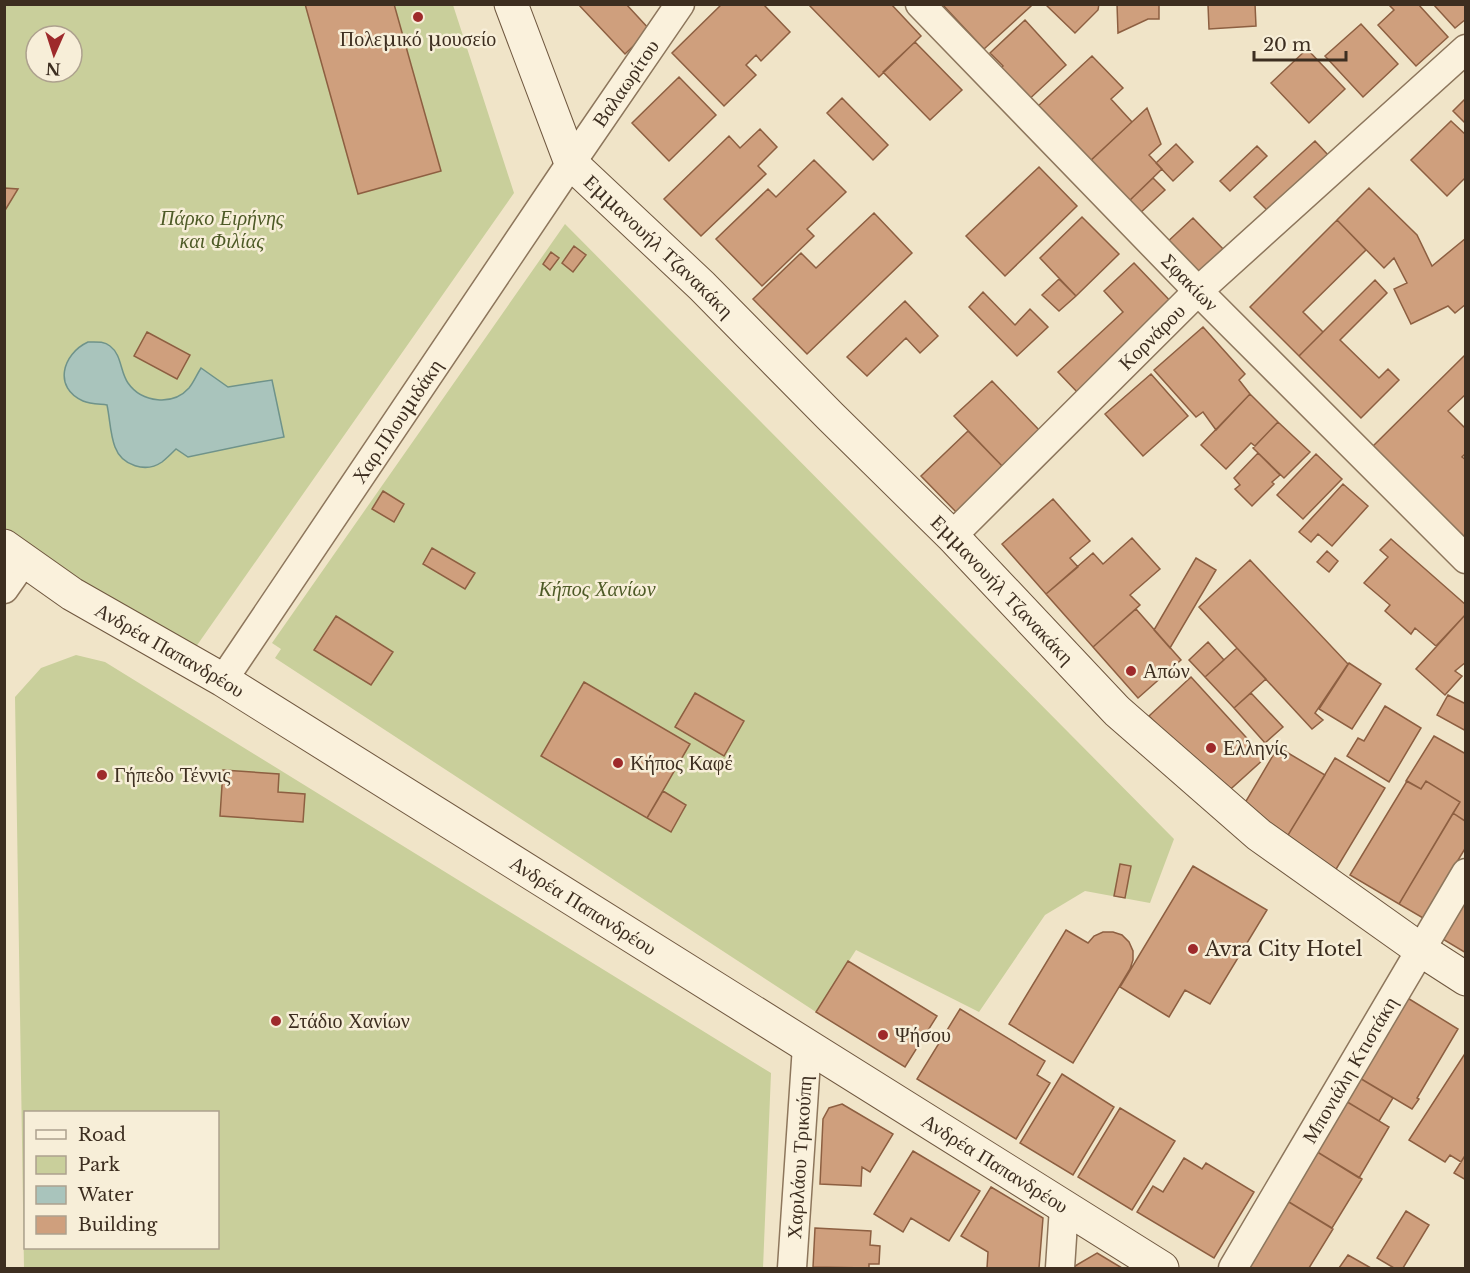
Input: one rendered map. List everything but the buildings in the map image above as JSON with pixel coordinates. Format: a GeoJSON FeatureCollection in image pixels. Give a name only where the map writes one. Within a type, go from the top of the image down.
{"type":"FeatureCollection","features":[{"type":"Feature","properties":{"kind":"main road"},"geometry":{"type":"LineString","coordinates":[[511,4],[571,163]]}},
{"type":"Feature","properties":{"kind":"main road","name":"Εμμανουήλ Τζανακάκη"},"geometry":{"type":"LineString","coordinates":[[571,163],[702,286],[952,536],[1117,711],[1259,835],[1420,950],[1466,979]]}},
{"type":"Feature","properties":{"kind":"main road","name":"Ανδρέα Παπανδρέου"},"geometry":{"type":"LineString","coordinates":[[15,552],[72,594],[223,680],[1162,1269]]}},
{"type":"Feature","properties":{"kind":"street","name":"Βαλαωρίτου"},"geometry":{"type":"LineString","coordinates":[[571,163],[680,4]]}},
{"type":"Feature","properties":{"kind":"street","name":"Σφακίων"},"geometry":{"type":"LineString","coordinates":[[920,4],[1198,291],[1466,559]]}},
{"type":"Feature","properties":{"kind":"street","name":"Κορνάρου"},"geometry":{"type":"LineString","coordinates":[[952,536],[1198,291],[1466,49]]}},
{"type":"Feature","properties":{"kind":"street","name":"Χαρ.Πλουμιδάκη"},"geometry":{"type":"LineString","coordinates":[[223,680],[571,163]]}},
{"type":"Feature","properties":{"kind":"street"},"geometry":{"type":"LineString","coordinates":[[4,589],[15,552]]}},
{"type":"Feature","properties":{"kind":"street","name":"Μπονιάλη Κτιστάκη"},"geometry":{"type":"LineString","coordinates":[[1233,1269],[1466,873]]}},
{"type":"Feature","properties":{"kind":"street","name":"Χαριλάου Τρικούπη"},"geometry":{"type":"LineString","coordinates":[[792,1269],[807,1046]]}},
{"type":"Feature","properties":{"kind":"street"},"geometry":{"type":"LineString","coordinates":[[1060,1269],[1064,1207]]}},
{"type":"Feature","properties":{"kind":"green space","name":"Πάρκο Ειρήνης και Φιλίας"},"geometry":{"type":"Polygon","coordinates":[[[4,5],[453,5],[514,193],[193,651],[5,533],[4,5]]]}},
{"type":"Feature","properties":{"kind":"green space","name":"Κήπος Χανίων"},"geometry":{"type":"Polygon","coordinates":[[[565,224],[1174,839],[1150,903],[1085,891],[1045,915],[979,1012],[856,950],[816,1012],[275,658],[281,649],[272,643],[565,224]]]}},
{"type":"Feature","properties":{"kind":"green space"},"geometry":{"type":"Polygon","coordinates":[[[76,655],[105,662],[771,1073],[763,1268],[24,1268],[15,697],[41,668],[76,655]]]}},
{"type":"Feature","properties":{"kind":"water"},"geometry":{"type":"Polygon","coordinates":[[[88,342],[108,344],[117,354],[128,383],[134,390],[141,395],[158,400],[175,398],[182,394],[191,386],[201,368],[228,387],[272,380],[284,437],[188,457],[176,449],[156,465],[135,466],[118,454],[111,432],[107,405],[83,401],[67,388],[65,371],[67,363],[79,347],[88,342]]]}},
{"type":"Feature","properties":{"kind":"place","name":"Πολεμικό μουσείο"},"geometry":{"type":"Point","coordinates":[418,17]}},
{"type":"Feature","properties":{"kind":"place","name":"Απών"},"geometry":{"type":"Point","coordinates":[1131,671]}},
{"type":"Feature","properties":{"kind":"place","name":"Ελληνίς"},"geometry":{"type":"Point","coordinates":[1211,748]}},
{"type":"Feature","properties":{"kind":"place","name":"Κήπος Καφέ"},"geometry":{"type":"Point","coordinates":[618,763]}},
{"type":"Feature","properties":{"kind":"place","name":"Γήπεδο Τέννις"},"geometry":{"type":"Point","coordinates":[102,775]}},
{"type":"Feature","properties":{"kind":"place","name":"Avra City Hotel"},"geometry":{"type":"Point","coordinates":[1193,949]}},
{"type":"Feature","properties":{"kind":"place","name":"Στάδιο Χανίων"},"geometry":{"type":"Point","coordinates":[276,1021]}},
{"type":"Feature","properties":{"kind":"place","name":"Ψήσου"},"geometry":{"type":"Point","coordinates":[883,1035]}}]}
